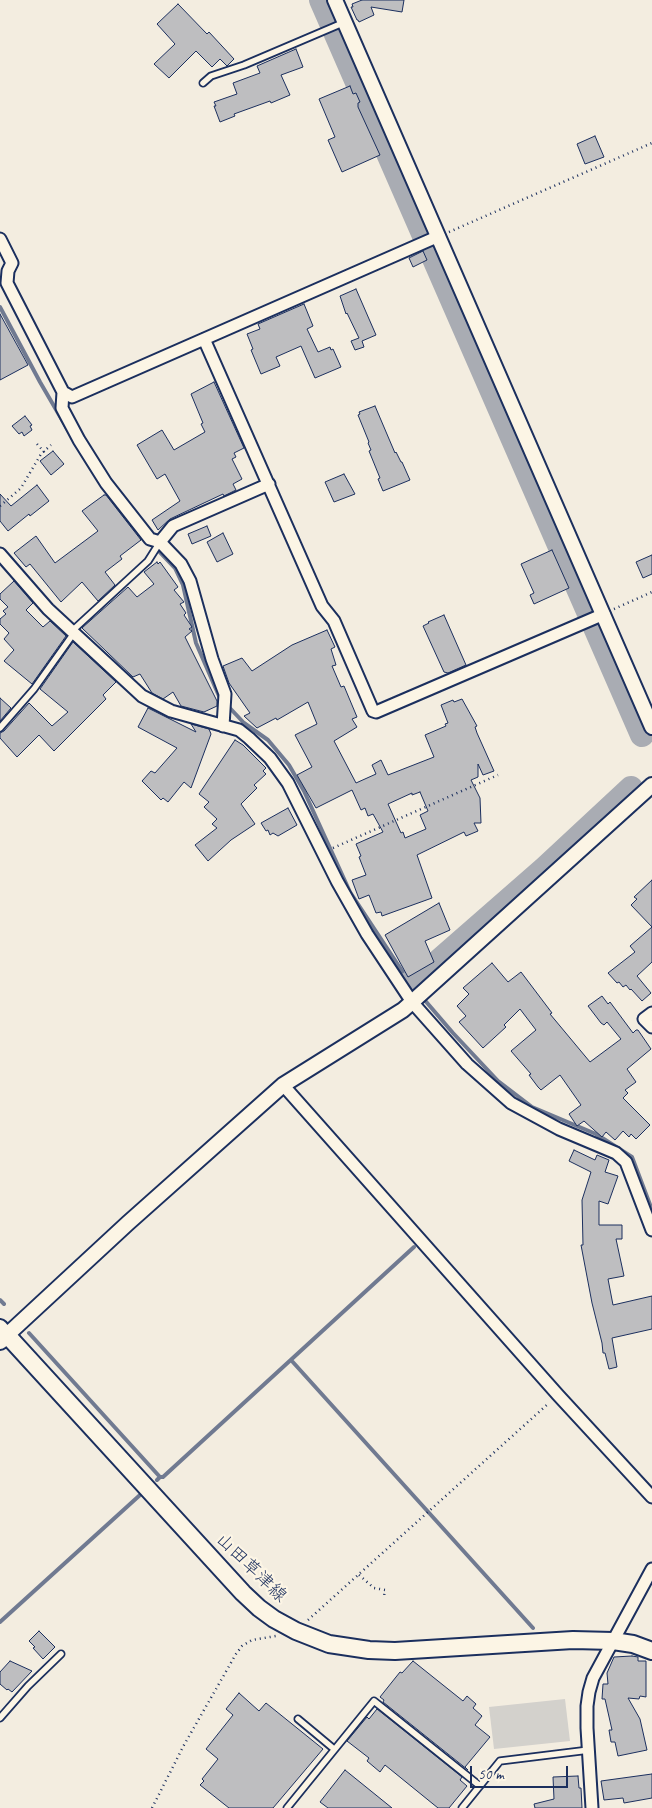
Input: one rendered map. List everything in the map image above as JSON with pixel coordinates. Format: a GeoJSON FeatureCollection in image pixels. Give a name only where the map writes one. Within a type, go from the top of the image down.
{"type":"FeatureCollection","features":[{"type":"Feature","properties":{"kind":"main road","name":"山田草津線"},"geometry":{"type":"LineString","coordinates":[[2,1335],[243,1593],[259,1608],[292,1629],[329,1644],[362,1649],[395,1651],[542,1641],[614,1641],[633,1644],[652,1651]]}},
{"type":"Feature","properties":{"kind":"street"},"geometry":{"type":"LineString","coordinates":[[336,0],[430,240],[604,614],[652,727]]}},
{"type":"Feature","properties":{"kind":"street"},"geometry":{"type":"LineString","coordinates":[[0,239],[12,263],[4,270],[7,283],[62,392],[62,408],[79,440],[106,482],[150,539],[160,542],[181,564],[190,581],[212,659],[225,694],[223,726]]}},
{"type":"Feature","properties":{"kind":"street"},"geometry":{"type":"LineString","coordinates":[[62,392],[72,397],[430,240]]}},
{"type":"Feature","properties":{"kind":"street"},"geometry":{"type":"LineString","coordinates":[[204,340],[322,606],[334,620],[373,710],[376,712],[604,614]]}},
{"type":"Feature","properties":{"kind":"street"},"geometry":{"type":"LineString","coordinates":[[160,542],[173,526],[269,484]]}},
{"type":"Feature","properties":{"kind":"street"},"geometry":{"type":"LineString","coordinates":[[0,554],[48,609],[142,696],[170,711],[239,730],[270,758],[288,783],[322,852],[367,934],[412,1002],[467,1064],[511,1103],[559,1128],[616,1153],[626,1162],[652,1230]]}},
{"type":"Feature","properties":{"kind":"street"},"geometry":{"type":"LineString","coordinates":[[2,1335],[282,1085],[412,1002],[652,785]]}},
{"type":"Feature","properties":{"kind":"street"},"geometry":{"type":"LineString","coordinates":[[652,1013],[644,1019],[652,1027]]}},
{"type":"Feature","properties":{"kind":"street"},"geometry":{"type":"LineString","coordinates":[[282,1085],[558,1395],[652,1497]]}},
{"type":"Feature","properties":{"kind":"street"},"geometry":{"type":"LineString","coordinates":[[592,1808],[587,1706],[589,1692],[593,1678],[652,1569]]}},
{"type":"Feature","properties":{"kind":"lane"},"geometry":{"type":"LineString","coordinates":[[203,83],[211,76],[244,65],[345,22]]}},
{"type":"Feature","properties":{"kind":"lane"},"geometry":{"type":"LineString","coordinates":[[0,728],[34,689],[73,632],[148,561],[160,542]]}},
{"type":"Feature","properties":{"kind":"lane"},"geometry":{"type":"LineString","coordinates":[[0,1718],[28,1686],[61,1654]]}},
{"type":"Feature","properties":{"kind":"lane"},"geometry":{"type":"LineString","coordinates":[[287,1808],[374,1701],[480,1786]]}},
{"type":"Feature","properties":{"kind":"lane"},"geometry":{"type":"LineString","coordinates":[[298,1719],[334,1749]]}},
{"type":"Feature","properties":{"kind":"lane"},"geometry":{"type":"LineString","coordinates":[[462,1808],[500,1761],[589,1750]]}},
{"type":"Feature","properties":{"kind":"path"},"geometry":{"type":"LineString","coordinates":[[430,240],[652,143]]}},
{"type":"Feature","properties":{"kind":"path"},"geometry":{"type":"LineString","coordinates":[[38,444],[45,453]]}},
{"type":"Feature","properties":{"kind":"path"},"geometry":{"type":"LineString","coordinates":[[0,506],[21,488],[50,445]]}},
{"type":"Feature","properties":{"kind":"path"},"geometry":{"type":"LineString","coordinates":[[604,614],[652,592]]}},
{"type":"Feature","properties":{"kind":"path"},"geometry":{"type":"LineString","coordinates":[[322,852],[350,842],[498,775]]}},
{"type":"Feature","properties":{"kind":"path"},"geometry":{"type":"LineString","coordinates":[[152,1808],[184,1745],[242,1646],[252,1640],[275,1636],[292,1629],[358,1574],[558,1395]]}},
{"type":"Feature","properties":{"kind":"path"},"geometry":{"type":"LineString","coordinates":[[358,1574],[374,1588],[384,1590],[384,1596]]}},
{"type":"Feature","properties":{"kind":"shaded area"},"geometry":{"type":"Polygon","coordinates":[[[565,1699],[570,1741],[494,1749],[489,1707],[565,1699]]]}},
{"type":"Feature","properties":{"kind":"building"},"geometry":{"type":"Polygon","coordinates":[[[362,0],[404,0],[402,12],[371,7],[374,15],[359,22],[351,7],[353,7],[352,4],[362,0]]]}},
{"type":"Feature","properties":{"kind":"building"},"geometry":{"type":"Polygon","coordinates":[[[178,4],[207,34],[209,32],[234,59],[227,66],[220,59],[212,67],[196,51],[169,78],[154,64],[175,44],[157,24],[178,4]]]}},
{"type":"Feature","properties":{"kind":"building"},"geometry":{"type":"Polygon","coordinates":[[[296,49],[303,67],[281,75],[290,95],[234,114],[235,116],[220,122],[214,102],[237,94],[233,83],[260,73],[257,66],[296,49]]]}},
{"type":"Feature","properties":{"kind":"building"},"geometry":{"type":"Polygon","coordinates":[[[350,86],[353,94],[356,93],[360,102],[358,107],[380,155],[342,172],[328,140],[335,137],[319,99],[350,86]]]}},
{"type":"Feature","properties":{"kind":"building"},"geometry":{"type":"Polygon","coordinates":[[[595,136],[604,157],[585,164],[577,144],[595,136]]]}},
{"type":"Feature","properties":{"kind":"building"},"geometry":{"type":"Polygon","coordinates":[[[423,251],[427,260],[413,267],[409,258],[423,251]]]}},
{"type":"Feature","properties":{"kind":"building"},"geometry":{"type":"Polygon","coordinates":[[[356,289],[376,335],[362,341],[364,347],[355,350],[351,341],[359,338],[346,314],[340,296],[356,289]]]}},
{"type":"Feature","properties":{"kind":"building"},"geometry":{"type":"Polygon","coordinates":[[[304,304],[313,326],[307,329],[318,352],[330,347],[331,350],[333,349],[341,367],[315,378],[301,346],[276,357],[280,366],[261,374],[251,350],[253,349],[247,334],[260,329],[258,324],[304,304]]]}},
{"type":"Feature","properties":{"kind":"building"},"geometry":{"type":"Polygon","coordinates":[[[0,314],[28,365],[0,380],[0,314]]]}},
{"type":"Feature","properties":{"kind":"building"},"geometry":{"type":"Polygon","coordinates":[[[214,382],[244,448],[234,453],[236,457],[232,459],[242,479],[233,484],[236,490],[224,496],[223,494],[170,519],[158,530],[152,520],[180,501],[165,474],[157,479],[137,445],[162,430],[174,450],[205,432],[191,394],[214,382]]]}},
{"type":"Feature","properties":{"kind":"building"},"geometry":{"type":"Polygon","coordinates":[[[375,406],[395,453],[402,462],[410,480],[383,491],[369,451],[371,450],[369,442],[358,415],[360,414],[359,412],[375,406]]]}},
{"type":"Feature","properties":{"kind":"building"},"geometry":{"type":"Polygon","coordinates":[[[25,416],[32,425],[30,426],[32,430],[24,436],[22,432],[19,434],[12,426],[25,416]]]}},
{"type":"Feature","properties":{"kind":"building"},"geometry":{"type":"Polygon","coordinates":[[[53,451],[64,464],[51,475],[40,461],[53,451]]]}},
{"type":"Feature","properties":{"kind":"building"},"geometry":{"type":"Polygon","coordinates":[[[344,474],[355,494],[334,502],[325,482],[344,474]]]}},
{"type":"Feature","properties":{"kind":"building"},"geometry":{"type":"Polygon","coordinates":[[[37,485],[49,501],[8,531],[0,521],[0,494],[11,506],[37,485]]]}},
{"type":"Feature","properties":{"kind":"building"},"geometry":{"type":"Polygon","coordinates":[[[106,495],[141,540],[120,556],[122,559],[105,572],[115,585],[98,601],[82,582],[61,602],[30,564],[26,567],[14,553],[36,536],[55,563],[98,531],[82,511],[106,495]]]}},
{"type":"Feature","properties":{"kind":"building"},"geometry":{"type":"Polygon","coordinates":[[[207,526],[211,536],[192,544],[188,534],[207,526]]]}},
{"type":"Feature","properties":{"kind":"building"},"geometry":{"type":"Polygon","coordinates":[[[223,533],[233,554],[217,562],[207,542],[223,533]]]}},
{"type":"Feature","properties":{"kind":"building"},"geometry":{"type":"Polygon","coordinates":[[[552,550],[569,588],[534,604],[530,595],[534,593],[521,564],[552,550]]]}},
{"type":"Feature","properties":{"kind":"building"},"geometry":{"type":"Polygon","coordinates":[[[652,555],[652,574],[643,578],[636,562],[652,555]]]}},
{"type":"Feature","properties":{"kind":"building"},"geometry":{"type":"Polygon","coordinates":[[[157,562],[158,564],[160,562],[178,587],[174,590],[184,602],[180,604],[186,613],[184,615],[192,627],[189,629],[192,631],[185,637],[217,701],[217,706],[204,712],[181,706],[173,692],[163,699],[152,693],[140,674],[133,677],[82,628],[128,587],[137,597],[154,584],[144,572],[157,562]]]}},
{"type":"Feature","properties":{"kind":"building"},"geometry":{"type":"Polygon","coordinates":[[[14,581],[33,603],[26,610],[43,627],[50,621],[66,636],[32,684],[4,661],[14,650],[4,639],[9,633],[0,624],[0,619],[6,614],[3,611],[8,607],[0,599],[0,594],[14,581]]]}},
{"type":"Feature","properties":{"kind":"building"},"geometry":{"type":"Polygon","coordinates":[[[444,615],[466,665],[448,673],[444,672],[423,626],[444,615]]]}},
{"type":"Feature","properties":{"kind":"building"},"geometry":{"type":"Polygon","coordinates":[[[327,630],[335,647],[331,649],[336,665],[332,666],[341,687],[344,686],[357,717],[352,719],[357,727],[334,741],[356,783],[376,774],[372,765],[381,760],[388,775],[434,757],[425,735],[446,726],[445,724],[448,723],[441,705],[453,700],[454,702],[462,699],[477,726],[475,727],[477,733],[494,771],[483,775],[478,764],[478,777],[471,780],[480,798],[481,823],[474,823],[478,831],[466,836],[464,832],[417,855],[432,898],[382,916],[381,912],[376,913],[369,895],[359,899],[352,880],[366,875],[356,844],[383,832],[373,814],[368,816],[365,808],[361,810],[352,790],[316,808],[297,775],[312,767],[295,735],[317,724],[308,702],[277,720],[276,718],[257,728],[244,716],[250,713],[229,683],[223,666],[242,658],[252,671],[292,645],[327,630]],[[420,792],[412,795],[412,793],[388,804],[405,838],[426,829],[420,815],[428,811],[420,792]]]}},
{"type":"Feature","properties":{"kind":"building"},"geometry":{"type":"Polygon","coordinates":[[[73,642],[116,682],[103,695],[106,699],[54,751],[39,735],[17,757],[0,738],[0,733],[29,703],[52,726],[68,712],[40,689],[73,642]]]}},
{"type":"Feature","properties":{"kind":"building"},"geometry":{"type":"Polygon","coordinates":[[[0,698],[11,708],[0,721],[0,698]]]}},
{"type":"Feature","properties":{"kind":"building"},"geometry":{"type":"Polygon","coordinates":[[[148,708],[196,732],[191,724],[209,729],[211,734],[191,788],[184,782],[168,802],[163,798],[161,800],[142,781],[151,771],[155,773],[177,748],[138,727],[148,708]]]}},
{"type":"Feature","properties":{"kind":"building"},"geometry":{"type":"Polygon","coordinates":[[[235,740],[243,745],[266,768],[263,771],[266,774],[254,785],[257,788],[241,804],[255,824],[231,840],[208,861],[195,845],[217,828],[212,824],[217,819],[204,807],[209,802],[199,794],[235,740]]]}},
{"type":"Feature","properties":{"kind":"building"},"geometry":{"type":"Polygon","coordinates":[[[288,808],[297,825],[278,836],[273,833],[270,835],[261,823],[288,808]]]}},
{"type":"Feature","properties":{"kind":"building"},"geometry":{"type":"Polygon","coordinates":[[[652,880],[652,927],[631,905],[637,899],[634,897],[652,880]]]}},
{"type":"Feature","properties":{"kind":"building"},"geometry":{"type":"Polygon","coordinates":[[[439,903],[450,930],[425,941],[434,962],[408,977],[385,935],[439,903]]]}},
{"type":"Feature","properties":{"kind":"building"},"geometry":{"type":"Polygon","coordinates":[[[652,927],[652,962],[637,976],[651,993],[642,1001],[631,989],[626,985],[623,987],[619,982],[617,983],[608,973],[635,952],[630,946],[652,927]]]}},
{"type":"Feature","properties":{"kind":"building"},"geometry":{"type":"Polygon","coordinates":[[[492,963],[508,982],[521,972],[552,1013],[550,1014],[590,1062],[621,1039],[607,1022],[604,1025],[601,1023],[588,1006],[602,996],[608,1004],[610,1002],[633,1033],[638,1030],[651,1049],[627,1069],[636,1082],[625,1090],[628,1093],[623,1098],[650,1125],[636,1139],[631,1134],[629,1137],[623,1131],[615,1140],[606,1132],[602,1137],[584,1121],[577,1126],[569,1114],[581,1105],[560,1075],[541,1090],[538,1087],[529,1075],[531,1074],[511,1051],[536,1030],[520,1009],[504,1025],[506,1027],[483,1048],[459,1022],[466,1016],[457,1006],[469,994],[463,988],[492,963]]]}},
{"type":"Feature","properties":{"kind":"building"},"geometry":{"type":"Polygon","coordinates":[[[574,1150],[595,1160],[597,1155],[609,1160],[605,1172],[618,1176],[608,1204],[599,1201],[599,1225],[622,1225],[622,1239],[616,1239],[624,1276],[608,1279],[613,1305],[652,1296],[652,1329],[612,1338],[617,1367],[609,1369],[605,1353],[603,1353],[581,1245],[583,1245],[582,1200],[591,1172],[569,1161],[574,1150]]]}},
{"type":"Feature","properties":{"kind":"building"},"geometry":{"type":"Polygon","coordinates":[[[39,1631],[55,1647],[43,1659],[29,1641],[39,1631]]]}},
{"type":"Feature","properties":{"kind":"building"},"geometry":{"type":"Polygon","coordinates":[[[614,1657],[638,1657],[638,1661],[646,1661],[646,1697],[640,1696],[639,1699],[628,1698],[640,1719],[647,1750],[618,1756],[615,1742],[611,1742],[609,1730],[612,1730],[605,1699],[602,1699],[603,1684],[608,1684],[607,1673],[614,1657]]]}},
{"type":"Feature","properties":{"kind":"building"},"geometry":{"type":"Polygon","coordinates":[[[10,1661],[32,1671],[12,1692],[0,1684],[0,1672],[10,1661]]]}},
{"type":"Feature","properties":{"kind":"building"},"geometry":{"type":"Polygon","coordinates":[[[413,1661],[463,1701],[467,1696],[476,1704],[473,1708],[482,1716],[475,1725],[490,1737],[465,1767],[468,1770],[383,1702],[384,1700],[380,1697],[400,1672],[402,1673],[413,1661]]]}},
{"type":"Feature","properties":{"kind":"building"},"geometry":{"type":"Polygon","coordinates":[[[239,1693],[259,1711],[266,1703],[323,1749],[273,1808],[229,1808],[200,1785],[204,1781],[202,1779],[218,1759],[206,1749],[233,1715],[226,1709],[239,1693]]]}},
{"type":"Feature","properties":{"kind":"building"},"geometry":{"type":"Polygon","coordinates":[[[377,1709],[462,1777],[460,1780],[467,1786],[449,1808],[438,1808],[385,1765],[380,1772],[367,1761],[369,1758],[347,1741],[367,1717],[369,1719],[377,1709]]]}},
{"type":"Feature","properties":{"kind":"building"},"geometry":{"type":"Polygon","coordinates":[[[345,1770],[392,1808],[328,1808],[320,1802],[345,1770]]]}},
{"type":"Feature","properties":{"kind":"building"},"geometry":{"type":"Polygon","coordinates":[[[652,1774],[652,1798],[624,1803],[623,1798],[604,1800],[601,1781],[652,1774]]]}},
{"type":"Feature","properties":{"kind":"building"},"geometry":{"type":"Polygon","coordinates":[[[578,1776],[582,1808],[535,1808],[534,1804],[554,1799],[553,1777],[578,1776]]]}},
{"type":"Feature","properties":{"kind":"waterway"},"geometry":{"type":"LineString","coordinates":[[321,0],[642,735]]}},
{"type":"Feature","properties":{"kind":"waterway"},"geometry":{"type":"LineString","coordinates":[[0,307],[69,432]]}},
{"type":"Feature","properties":{"kind":"waterway"},"geometry":{"type":"LineString","coordinates":[[155,547],[175,568],[183,585],[196,643],[219,696],[223,700]]}},
{"type":"Feature","properties":{"kind":"waterway"},"geometry":{"type":"LineString","coordinates":[[227,705],[244,723],[268,740],[289,765],[304,791],[350,892],[410,983],[498,1081],[532,1107],[596,1134],[632,1157],[652,1210]]}},
{"type":"Feature","properties":{"kind":"waterway"},"geometry":{"type":"LineString","coordinates":[[410,983],[418,979],[545,868],[631,788]]}},
{"type":"Feature","properties":{"kind":"waterway"},"geometry":{"type":"LineString","coordinates":[[157,1480],[163,1477],[414,1247]]}},
{"type":"Feature","properties":{"kind":"waterway"},"geometry":{"type":"LineString","coordinates":[[0,1300],[4,1304]]}},
{"type":"Feature","properties":{"kind":"waterway"},"geometry":{"type":"LineString","coordinates":[[29,1333],[160,1477]]}},
{"type":"Feature","properties":{"kind":"waterway"},"geometry":{"type":"LineString","coordinates":[[291,1360],[533,1628]]}},
{"type":"Feature","properties":{"kind":"waterway"},"geometry":{"type":"LineString","coordinates":[[0,1622],[140,1495]]}}]}
